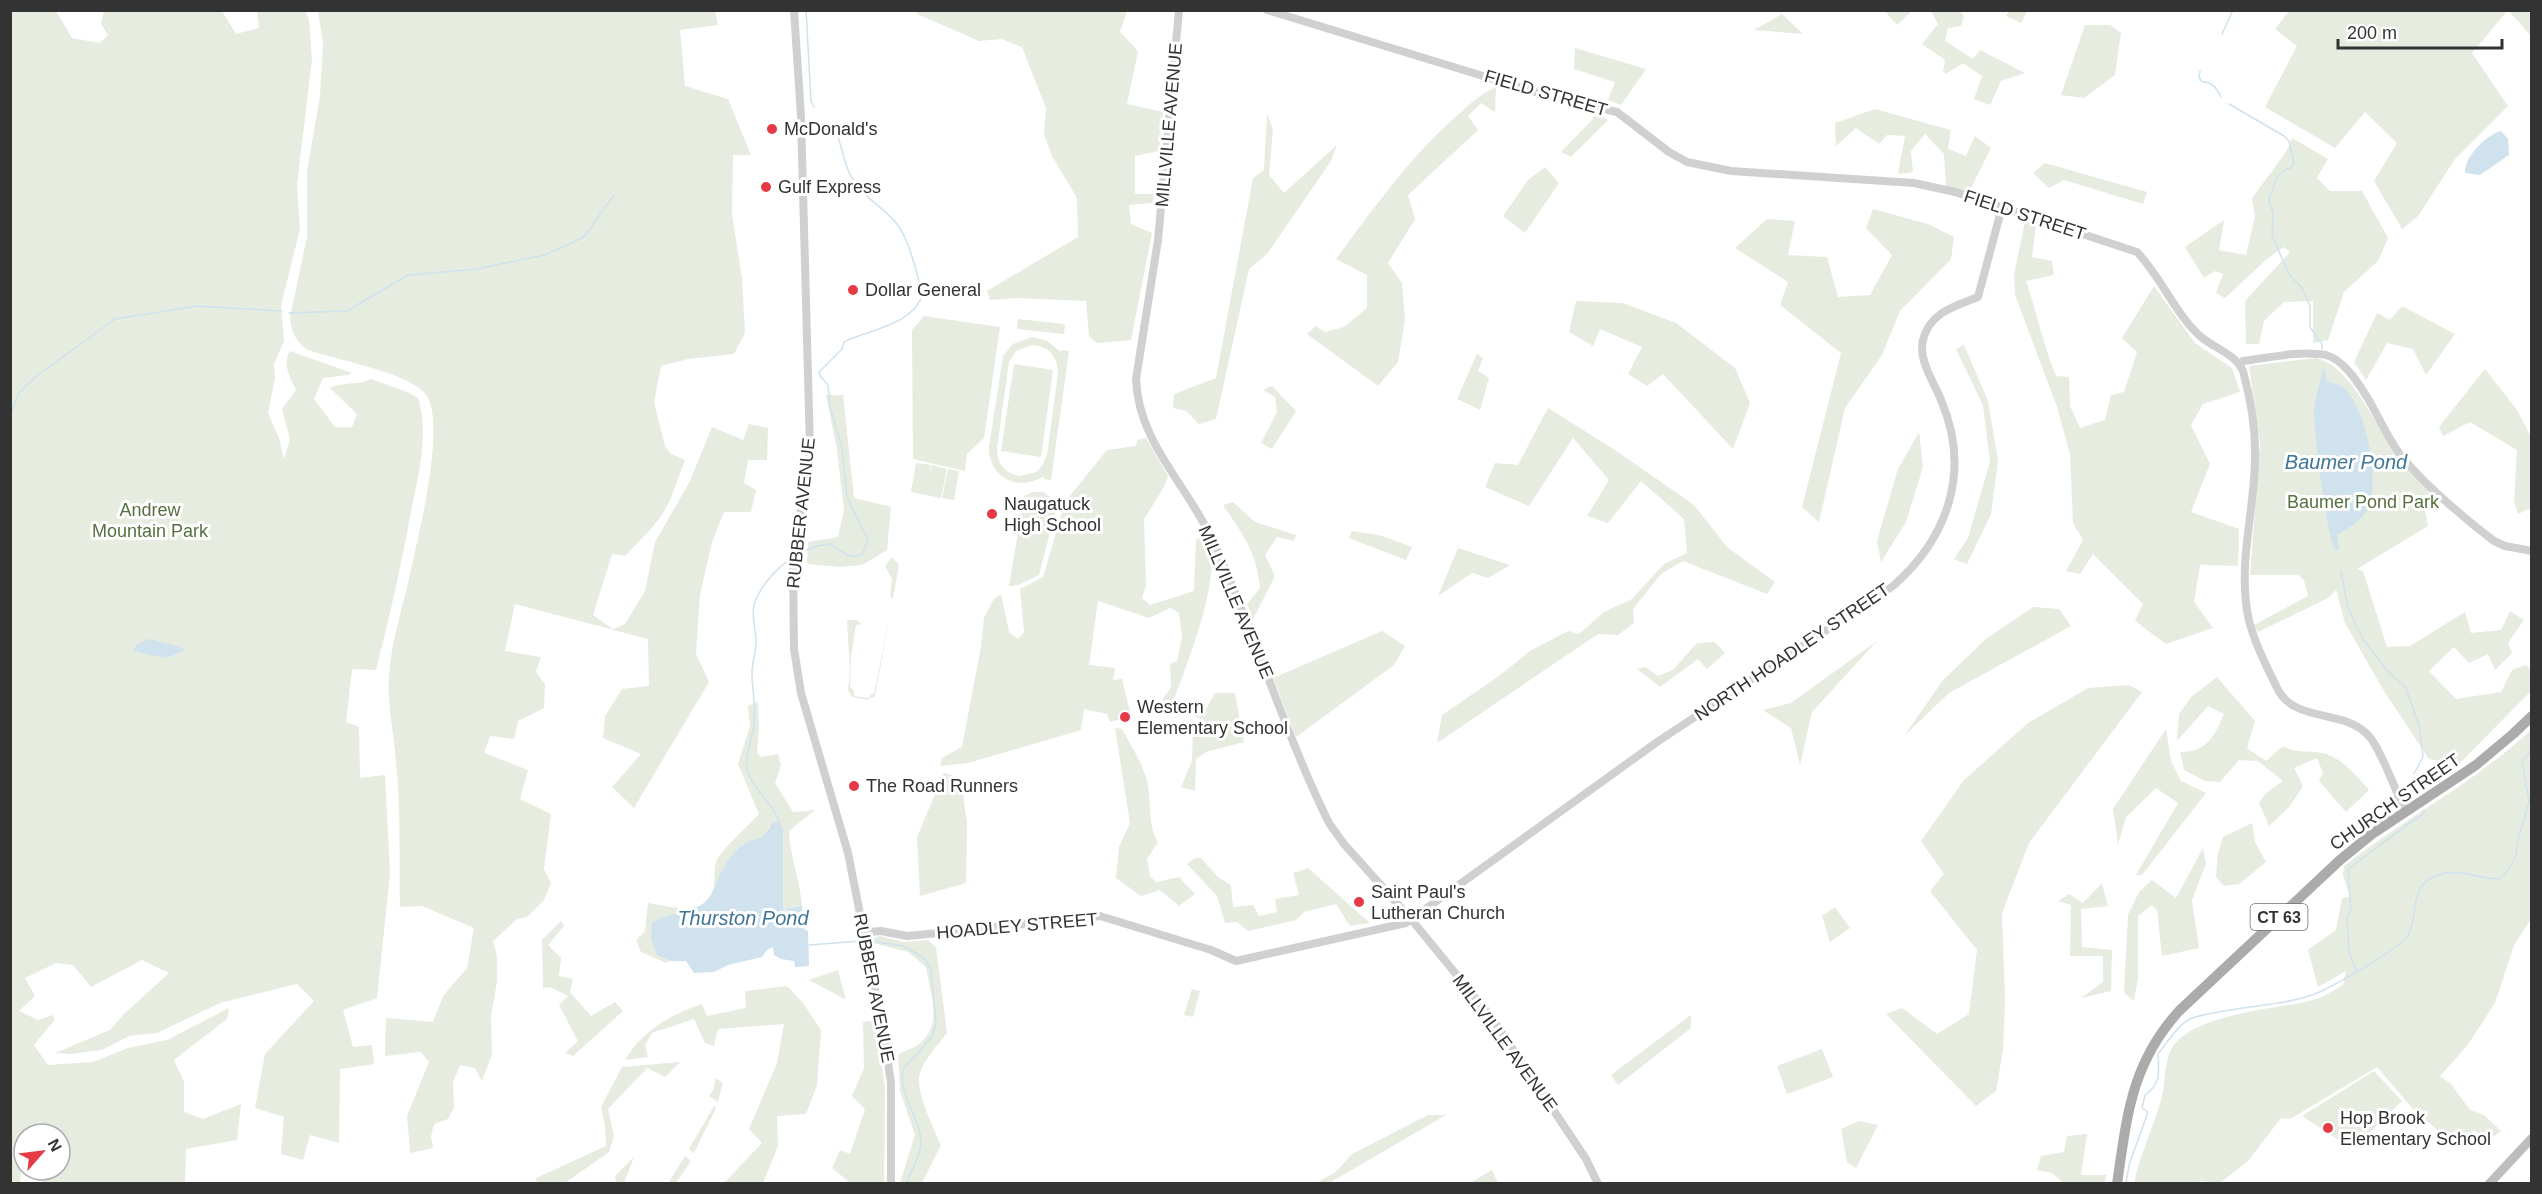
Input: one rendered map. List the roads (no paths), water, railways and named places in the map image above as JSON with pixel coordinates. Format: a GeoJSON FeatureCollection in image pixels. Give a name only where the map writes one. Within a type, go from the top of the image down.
{"type":"FeatureCollection","features":[{"type":"Feature","properties":{"kind":"main road","name":"CHURCH STREET"},"geometry":{"type":"LineString","coordinates":[[2117,1184],[2134,1085],[2150,1049],[2178,1011],[2340,860],[2476,765],[2532,716]]}},
{"type":"Feature","properties":{"kind":"main road"},"geometry":{"type":"LineString","coordinates":[[2489,1184],[2532,1138]]}},
{"type":"Feature","properties":{"kind":"street","name":"RUBBER AVENUE"},"geometry":{"type":"LineString","coordinates":[[794,10],[801,117],[810,406],[808,475],[793,565],[793,624],[799,684],[841,825],[891,1083],[891,1184]]}},
{"type":"Feature","properties":{"kind":"street","name":"MILLVILLE AVENUE"},"geometry":{"type":"LineString","coordinates":[[1179,10],[1158,240],[1136,379],[1137,398],[1152,441],[1213,540],[1329,823],[1349,851],[1411,919],[1497,1025],[1586,1159],[1598,1184]]}},
{"type":"Feature","properties":{"kind":"street","name":"FIELD STREET"},"geometry":{"type":"LineString","coordinates":[[1267,10],[1552,97],[1617,112],[1669,152],[1687,162],[1712,169],[1914,183],[1955,192],[2137,252],[2186,321],[2200,336],[2240,364]]}},
{"type":"Feature","properties":{"kind":"street","name":"NORTH HOADLEY STREET"},"geometry":{"type":"LineString","coordinates":[[1411,919],[1657,742],[1893,585],[1914,567],[1934,539],[1947,509],[1954,480],[1955,450],[1951,428],[1923,360],[1923,339],[1931,320],[1944,310],[1978,297],[2002,207]]}},
{"type":"Feature","properties":{"kind":"street"},"geometry":{"type":"LineString","coordinates":[[2406,812],[2370,737],[2352,724],[2295,707],[2284,699],[2255,636],[2247,604],[2245,560],[2255,463],[2255,435],[2240,364],[2243,361],[2290,356],[2325,355],[2331,357],[2355,379],[2395,447],[2427,483],[2494,541],[2532,551]]}},
{"type":"Feature","properties":{"kind":"street","name":"HOADLEY STREET"},"geometry":{"type":"LineString","coordinates":[[864,935],[881,931],[907,936],[1100,916],[1211,950],[1236,961],[1406,924],[1411,919]]}},
{"type":"Feature","properties":{"kind":"water"},"geometry":{"type":"Polygon","coordinates":[[[2501,131],[2508,139],[2509,155],[2480,175],[2465,173],[2468,160],[2477,148],[2489,137],[2501,131]]]}},
{"type":"Feature","properties":{"kind":"water","name":"Baumer Pond"},"geometry":{"type":"Polygon","coordinates":[[[2324,367],[2327,382],[2344,388],[2359,412],[2365,428],[2372,463],[2372,496],[2368,508],[2359,520],[2337,535],[2339,548],[2336,551],[2332,544],[2325,509],[2314,413],[2324,367]]]}},
{"type":"Feature","properties":{"kind":"water"},"geometry":{"type":"Polygon","coordinates":[[[148,639],[186,650],[166,658],[133,651],[136,645],[148,639]]]}},
{"type":"Feature","properties":{"kind":"water","name":"Thurston Pond"},"geometry":{"type":"Polygon","coordinates":[[[775,822],[779,822],[783,829],[783,914],[786,914],[787,908],[802,906],[804,929],[808,931],[809,966],[795,967],[794,961],[781,959],[774,955],[773,947],[767,950],[762,957],[728,965],[714,972],[694,973],[686,961],[671,961],[657,955],[651,939],[652,923],[664,917],[692,910],[704,903],[711,895],[732,855],[746,843],[762,837],[775,822]]]}},
{"type":"Feature","properties":{"kind":"waterway"},"geometry":{"type":"LineString","coordinates":[[806,10],[811,101],[814,107]]}},
{"type":"Feature","properties":{"kind":"waterway"},"geometry":{"type":"LineString","coordinates":[[2222,34],[2233,10]]}},
{"type":"Feature","properties":{"kind":"waterway"},"geometry":{"type":"LineString","coordinates":[[2200,71],[2199,77],[2202,82],[2211,84],[2221,97]]}},
{"type":"Feature","properties":{"kind":"waterway"},"geometry":{"type":"LineString","coordinates":[[2229,104],[2289,141],[2294,163],[2291,168],[2278,176],[2269,201],[2273,213],[2272,236],[2289,274],[2302,288],[2310,306],[2310,327],[2322,344],[2322,349]]}},
{"type":"Feature","properties":{"kind":"waterway"},"geometry":{"type":"LineString","coordinates":[[800,553],[817,546],[831,544],[846,554],[857,556],[862,555],[868,540],[847,497],[842,448],[830,407],[828,385],[819,372],[842,349],[844,342],[901,319],[918,304],[923,293],[902,232],[892,218],[856,185],[848,171],[837,136],[830,123]]}},
{"type":"Feature","properties":{"kind":"waterway"},"geometry":{"type":"LineString","coordinates":[[289,313],[347,311],[408,275],[476,269],[545,255],[584,237],[614,195]]}},
{"type":"Feature","properties":{"kind":"waterway"},"geometry":{"type":"LineString","coordinates":[[10,415],[19,393],[34,378],[115,319],[197,306],[282,311]]}},
{"type":"Feature","properties":{"kind":"waterway"},"geometry":{"type":"LineString","coordinates":[[779,823],[774,811],[755,786],[747,767],[747,754],[754,717],[752,673],[756,641],[753,609],[764,585],[791,559]]}},
{"type":"Feature","properties":{"kind":"waterway"},"geometry":{"type":"LineString","coordinates":[[2341,572],[2348,608],[2364,641],[2388,671],[2406,688],[2420,729],[2423,757],[2414,774]]}},
{"type":"Feature","properties":{"kind":"waterway"},"geometry":{"type":"LineString","coordinates":[[2126,1184],[2129,1165],[2148,1112],[2142,1108],[2145,1095],[2154,1086],[2158,1077],[2158,1054],[2180,1027],[2188,1020],[2199,1016],[2310,996],[2369,965],[2395,948],[2409,933],[2416,898],[2423,884],[2430,878],[2441,874],[2463,873],[2500,879],[2516,856],[2529,801],[2522,761],[2532,749]]}},
{"type":"Feature","properties":{"kind":"waterway"},"geometry":{"type":"LineString","coordinates":[[2356,970],[2349,951],[2347,918],[2351,910],[2348,869],[2422,815],[2424,810]]}},
{"type":"Feature","properties":{"kind":"waterway"},"geometry":{"type":"LineString","coordinates":[[809,945],[861,941]]}},
{"type":"Feature","properties":{"kind":"waterway"},"geometry":{"type":"LineString","coordinates":[[869,941],[903,946],[924,958],[931,969],[936,1024],[932,1037],[904,1068],[902,1077],[905,1095],[921,1139],[918,1156],[906,1184]]}},
{"type":"Feature","properties":{"kind":"place","name":"McDonald's"},"geometry":{"type":"Point","coordinates":[772,129]}},
{"type":"Feature","properties":{"kind":"place","name":"Gulf Express"},"geometry":{"type":"Point","coordinates":[766,187]}},
{"type":"Feature","properties":{"kind":"place","name":"Dollar General"},"geometry":{"type":"Point","coordinates":[853,290]}},
{"type":"Feature","properties":{"kind":"place","name":"Naugatuck High School"},"geometry":{"type":"Point","coordinates":[992,514]}},
{"type":"Feature","properties":{"kind":"place","name":"Western Elementary School"},"geometry":{"type":"Point","coordinates":[1125,717]}},
{"type":"Feature","properties":{"kind":"place","name":"The Road Runners"},"geometry":{"type":"Point","coordinates":[854,786]}},
{"type":"Feature","properties":{"kind":"place","name":"Saint Paul's Lutheran Church"},"geometry":{"type":"Point","coordinates":[1359,902]}},
{"type":"Feature","properties":{"kind":"place","name":"Hop Brook Elementary School"},"geometry":{"type":"Point","coordinates":[2328,1128]}},
{"type":"Feature","properties":{"kind":"park label","name":"Baumer Pond Park"},"geometry":{"type":"Point","coordinates":[2363,502]}},
{"type":"Feature","properties":{"kind":"park label","name":"Andrew Mountain Park"},"geometry":{"type":"Point","coordinates":[150,520]}}]}
